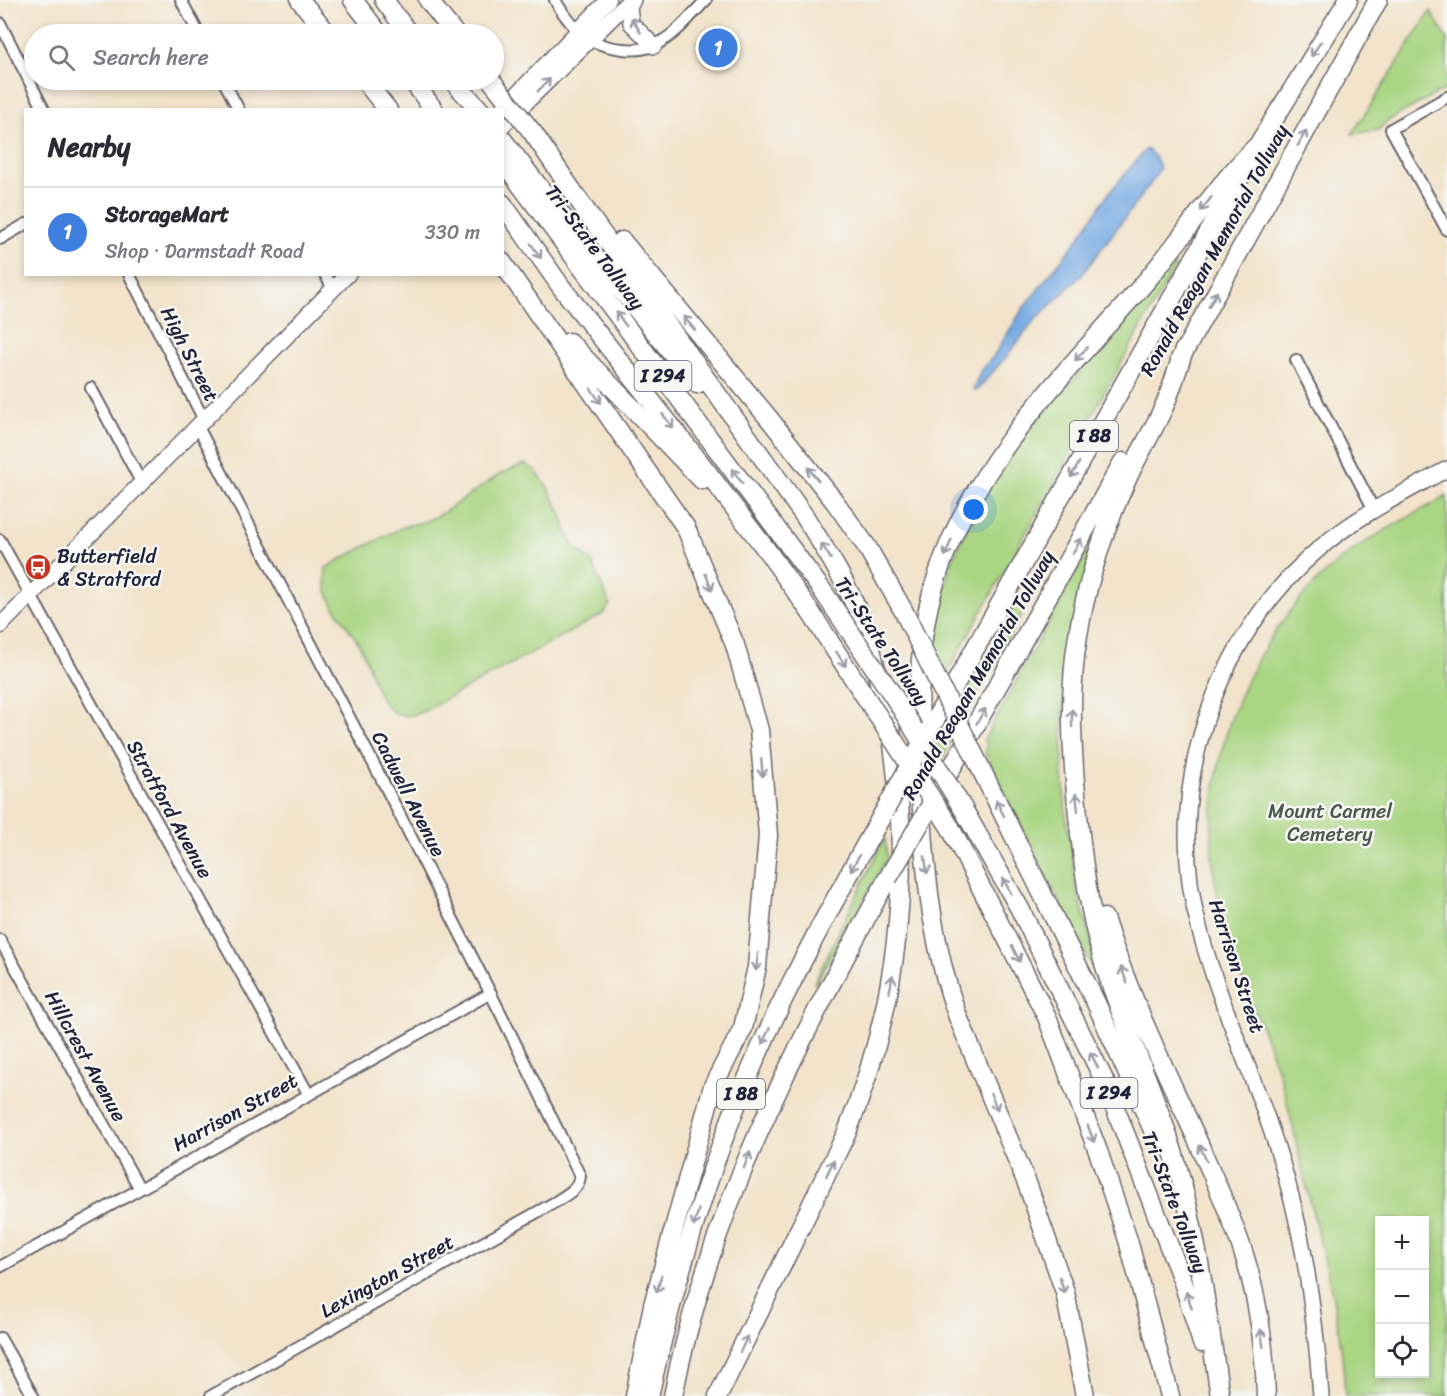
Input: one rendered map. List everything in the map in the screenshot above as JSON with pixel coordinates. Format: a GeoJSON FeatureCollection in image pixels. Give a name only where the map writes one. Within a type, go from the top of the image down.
{"type":"FeatureCollection","features":[{"type":"Feature","properties":{"kind":"highway"},"geometry":{"type":"LineString","coordinates":[[300,0],[320,24]]}},
{"type":"Feature","properties":{"kind":"highway"},"geometry":{"type":"LineString","coordinates":[[353,0],[371,24]]}},
{"type":"Feature","properties":{"kind":"highway"},"geometry":{"type":"LineString","coordinates":[[384,0],[402,24]]}},
{"type":"Feature","properties":{"kind":"highway"},"geometry":{"type":"LineString","coordinates":[[428,0],[447,24]]}},
{"type":"Feature","properties":{"kind":"highway","name":"Ronald Reagan Memorial Tollway"},"geometry":{"type":"LineString","coordinates":[[649,1396],[668,1314],[715,1161],[764,1039],[802,962],[1258,145],[1348,0]]}},
{"type":"Feature","properties":{"kind":"highway","name":"Ronald Reagan Memorial Tollway"},"geometry":{"type":"LineString","coordinates":[[673,1396],[707,1269],[729,1204],[780,1083],[888,878],[1078,544],[1377,3]]}},
{"type":"Feature","properties":{"kind":"highway"},"geometry":{"type":"LineString","coordinates":[[372,90],[386,108]]}},
{"type":"Feature","properties":{"kind":"highway"},"geometry":{"type":"LineString","coordinates":[[419,90],[433,108]]}},
{"type":"Feature","properties":{"kind":"highway"},"geometry":{"type":"LineString","coordinates":[[452,90],[470,107]]}},
{"type":"Feature","properties":{"kind":"highway"},"geometry":{"type":"LineString","coordinates":[[459,90],[470,107]]}},
{"type":"Feature","properties":{"kind":"highway"},"geometry":{"type":"LineString","coordinates":[[499,90],[668,299],[836,501],[867,547],[903,610],[1096,1003],[1143,1106],[1171,1175],[1194,1245]]}},
{"type":"Feature","properties":{"kind":"highway"},"geometry":{"type":"LineString","coordinates":[[533,133],[593,221],[805,517],[845,584],[864,626],[890,723],[897,777],[901,902],[887,1006],[862,1093],[829,1171],[718,1396]]}},
{"type":"Feature","properties":{"kind":"highway"},"geometry":{"type":"LineString","coordinates":[[1085,1396],[1065,1292],[1028,1186],[958,1017],[938,952],[923,842],[920,693],[925,622],[939,569],[958,523],[1002,450],[1029,414],[1144,284],[1235,167],[1258,145]]}},
{"type":"Feature","properties":{"kind":"highway"},"geometry":{"type":"LineString","coordinates":[[506,153],[751,453],[781,484]]}},
{"type":"Feature","properties":{"kind":"highway","name":"Tri-State Tollway"},"geometry":{"type":"LineString","coordinates":[[506,153],[822,590],[894,697],[962,807],[1020,909],[1104,1082],[1183,1282],[1220,1396]]}},
{"type":"Feature","properties":{"kind":"highway","name":"I 294"},"geometry":{"type":"LineString","coordinates":[[504,205],[562,288],[744,521],[809,610],[950,827],[1047,1017],[1099,1154],[1128,1240],[1170,1396]]}},
{"type":"Feature","properties":{"kind":"highway"},"geometry":{"type":"LineString","coordinates":[[504,265],[686,528],[735,645],[759,730],[768,835],[757,967],[743,1028],[713,1086],[656,1294],[635,1396]]}},
{"type":"Feature","properties":{"kind":"highway"},"geometry":{"type":"LineString","coordinates":[[530,302],[684,463],[744,521]]}},
{"type":"Feature","properties":{"kind":"highway"},"geometry":{"type":"LineString","coordinates":[[1184,350],[1166,403],[1127,480],[1114,512],[1086,598],[1078,637],[1072,713],[1072,749],[1087,889],[1103,961],[1152,1090],[1174,1157],[1194,1245],[1220,1396]]}},
{"type":"Feature","properties":{"kind":"highway"},"geometry":{"type":"LineString","coordinates":[[1080,827],[1092,881],[1118,960],[1227,1207],[1245,1260],[1254,1291],[1263,1341],[1266,1396]]}},
{"type":"Feature","properties":{"kind":"main road"},"geometry":{"type":"LineString","coordinates":[[504,124],[584,35],[608,0]]}},
{"type":"Feature","properties":{"kind":"main road"},"geometry":{"type":"LineString","coordinates":[[504,108],[584,35],[631,0]]}},
{"type":"Feature","properties":{"kind":"main road"},"geometry":{"type":"LineString","coordinates":[[631,0],[629,7],[632,23],[654,46]]}},
{"type":"Feature","properties":{"kind":"main road"},"geometry":{"type":"LineString","coordinates":[[0,626],[346,276]]}},
{"type":"Feature","properties":{"kind":"main road","name":"Harrison Street"},"geometry":{"type":"LineString","coordinates":[[1321,1396],[1318,1352],[1305,1265],[1288,1182],[1199,928],[1187,849],[1187,813],[1192,773],[1200,736],[1215,693],[1245,635],[1264,606],[1304,562],[1335,535],[1447,469]]}},
{"type":"Feature","properties":{"kind":"street"},"geometry":{"type":"LineString","coordinates":[[181,0],[194,24]]}},
{"type":"Feature","properties":{"kind":"street"},"geometry":{"type":"LineString","coordinates":[[555,0],[564,15],[584,35],[608,45],[628,49],[654,46],[675,31],[706,0]]}},
{"type":"Feature","properties":{"kind":"street"},"geometry":{"type":"LineString","coordinates":[[1,27],[24,71]]}},
{"type":"Feature","properties":{"kind":"street"},"geometry":{"type":"LineString","coordinates":[[34,90],[43,108]]}},
{"type":"Feature","properties":{"kind":"street"},"geometry":{"type":"LineString","coordinates":[[228,90],[238,108]]}},
{"type":"Feature","properties":{"kind":"street"},"geometry":{"type":"LineString","coordinates":[[1447,97],[1391,129],[1447,230]]}},
{"type":"Feature","properties":{"kind":"street"},"geometry":{"type":"LineString","coordinates":[[0,239],[24,225]]}},
{"type":"Feature","properties":{"kind":"street","name":"High Street"},"geometry":{"type":"LineString","coordinates":[[130,276],[200,422]]}},
{"type":"Feature","properties":{"kind":"street"},"geometry":{"type":"LineString","coordinates":[[326,276],[333,290]]}},
{"type":"Feature","properties":{"kind":"street"},"geometry":{"type":"LineString","coordinates":[[1296,360],[1374,510]]}},
{"type":"Feature","properties":{"kind":"street"},"geometry":{"type":"LineString","coordinates":[[91,388],[141,482]]}},
{"type":"Feature","properties":{"kind":"street","name":"Cadwell Avenue"},"geometry":{"type":"LineString","coordinates":[[200,422],[491,993],[577,1167],[579,1184]]}},
{"type":"Feature","properties":{"kind":"street","name":"Stratford Avenue"},"geometry":{"type":"LineString","coordinates":[[0,540],[309,1095]]}},
{"type":"Feature","properties":{"kind":"street","name":"Hillcrest Avenue"},"geometry":{"type":"LineString","coordinates":[[0,940],[140,1189]]}},
{"type":"Feature","properties":{"kind":"street","name":"Harrison Street"},"geometry":{"type":"LineString","coordinates":[[0,1268],[491,993]]}},
{"type":"Feature","properties":{"kind":"street","name":"Lexington Street"},"geometry":{"type":"LineString","coordinates":[[211,1396],[557,1201],[579,1184]]}},
{"type":"Feature","properties":{"kind":"street"},"geometry":{"type":"LineString","coordinates":[[0,1338],[33,1396]]}},
{"type":"Feature","properties":{"kind":"green space"},"geometry":{"type":"Polygon","coordinates":[[[1431,11],[1447,39],[1447,88],[1387,121],[1379,130],[1352,134],[1431,11]]]}},
{"type":"Feature","properties":{"kind":"green space"},"geometry":{"type":"Polygon","coordinates":[[[1170,263],[1175,267],[946,675],[931,641],[950,566],[976,509],[994,477],[1027,431],[1115,333],[1170,263]]]}},
{"type":"Feature","properties":{"kind":"green space"},"geometry":{"type":"Polygon","coordinates":[[[525,464],[536,471],[548,488],[562,515],[567,533],[576,549],[592,562],[610,605],[603,614],[424,711],[406,716],[393,712],[380,697],[362,650],[330,599],[326,585],[326,568],[405,526],[424,522],[441,514],[502,473],[525,464]]]}},
{"type":"Feature","properties":{"kind":"green space","name":"Mount Carmel Cemetery"},"geometry":{"type":"Polygon","coordinates":[[[1447,496],[1447,1396],[1345,1396],[1340,1342],[1331,1290],[1286,1099],[1271,1051],[1226,933],[1213,865],[1212,816],[1218,768],[1230,721],[1249,676],[1273,634],[1303,596],[1338,562],[1377,535],[1447,496]]]}},
{"type":"Feature","properties":{"kind":"green space"},"geometry":{"type":"Polygon","coordinates":[[[1088,550],[1090,551],[1063,714],[1063,772],[1066,816],[1078,894],[1103,983],[1101,985],[993,769],[985,752],[987,748],[984,740],[1088,550]]]}},
{"type":"Feature","properties":{"kind":"green space"},"geometry":{"type":"Polygon","coordinates":[[[1017,601],[1026,606],[932,777],[932,753],[1017,601]]]}},
{"type":"Feature","properties":{"kind":"green space"},"geometry":{"type":"Polygon","coordinates":[[[885,837],[887,858],[815,984],[814,983],[885,837]]]}},
{"type":"Feature","properties":{"kind":"water"},"geometry":{"type":"Polygon","coordinates":[[[1146,149],[1155,157],[1160,168],[1154,179],[1081,276],[1035,320],[976,391],[973,389],[981,370],[993,357],[1024,307],[1078,239],[1108,194],[1146,149]]]}},
{"type":"Feature","properties":{"kind":"place","name":"StorageMart"},"geometry":{"type":"Point","coordinates":[718,48]}},
{"type":"Feature","properties":{"kind":"place","name":"Butterfield & Stratford"},"geometry":{"type":"Point","coordinates":[38,567]}}]}
